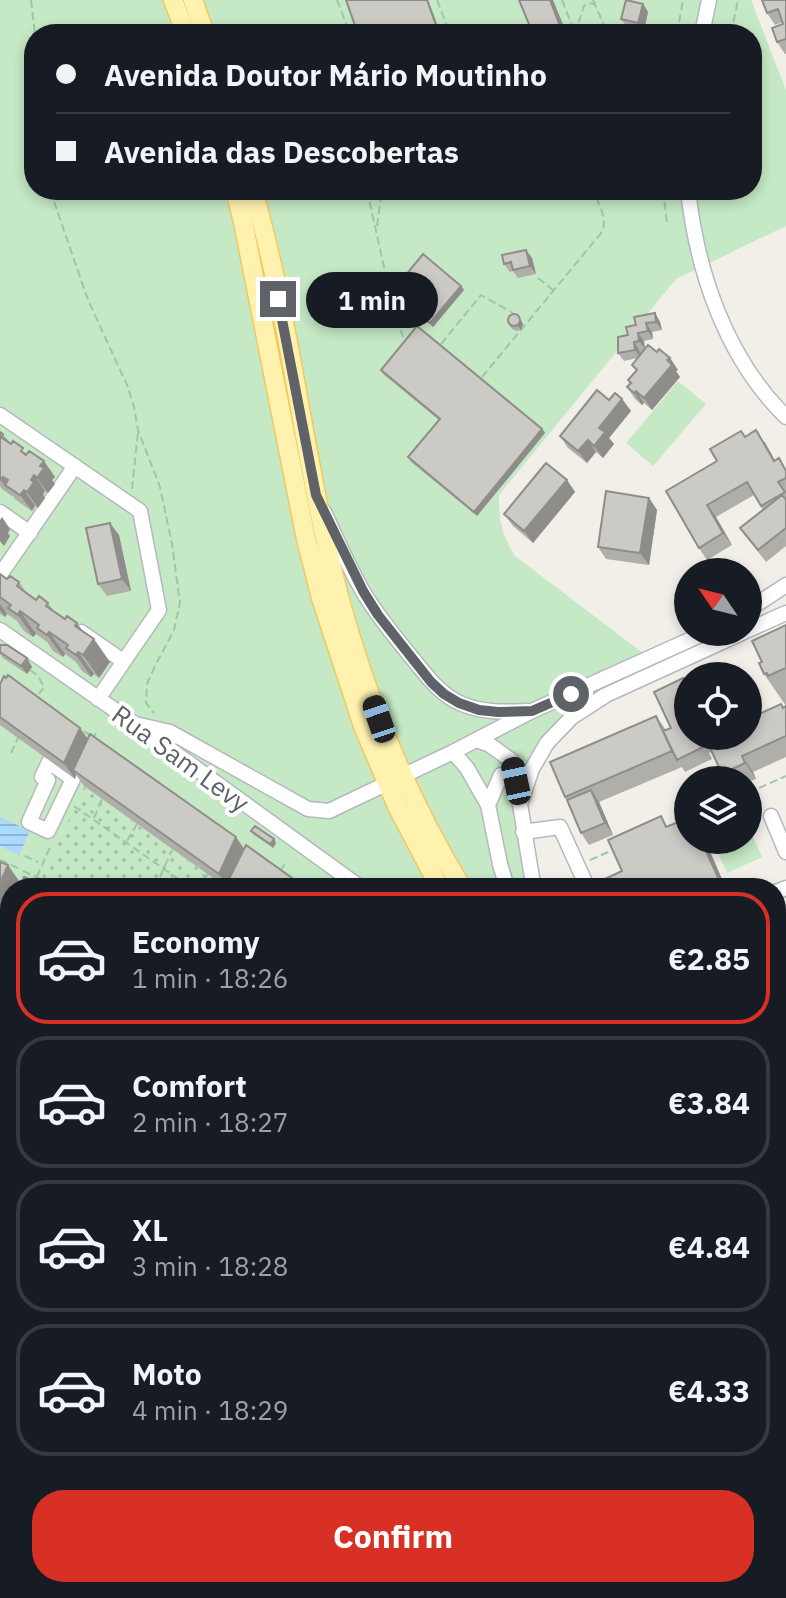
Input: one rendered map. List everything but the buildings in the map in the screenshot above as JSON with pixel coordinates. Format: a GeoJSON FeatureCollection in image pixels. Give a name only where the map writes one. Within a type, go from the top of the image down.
{"type":"FeatureCollection","features":[{"type":"Feature","properties":{"kind":"main road"},"geometry":{"type":"LineString","coordinates":[[173,0],[182,24]]}},
{"type":"Feature","properties":{"kind":"main road"},"geometry":{"type":"LineString","coordinates":[[193,0],[201,24]]}},
{"type":"Feature","properties":{"kind":"main road"},"geometry":{"type":"LineString","coordinates":[[237,200],[306,539],[321,598],[363,726],[387,784],[435,878]]}},
{"type":"Feature","properties":{"kind":"main road"},"geometry":{"type":"LineString","coordinates":[[255,200],[328,553],[354,646],[379,719],[404,776],[457,878]]}},
{"type":"Feature","properties":{"kind":"street"},"geometry":{"type":"LineString","coordinates":[[704,24],[709,0]]}},
{"type":"Feature","properties":{"kind":"street"},"geometry":{"type":"LineString","coordinates":[[690,200],[697,250],[721,320],[751,375],[786,417]]}},
{"type":"Feature","properties":{"kind":"street"},"geometry":{"type":"LineString","coordinates":[[0,415],[140,511],[159,610],[98,699]]}},
{"type":"Feature","properties":{"kind":"street"},"geometry":{"type":"LineString","coordinates":[[4,578],[75,466]]}},
{"type":"Feature","properties":{"kind":"street"},"geometry":{"type":"LineString","coordinates":[[316,495],[378,615],[444,694],[479,710],[498,712],[554,707],[562,713],[561,725],[532,769],[521,801]]}},
{"type":"Feature","properties":{"kind":"street"},"geometry":{"type":"LineString","coordinates":[[0,512],[30,533]]}},
{"type":"Feature","properties":{"kind":"street"},"geometry":{"type":"LineString","coordinates":[[762,601],[786,585]]}},
{"type":"Feature","properties":{"kind":"street"},"geometry":{"type":"LineString","coordinates":[[762,624],[786,613]]}},
{"type":"Feature","properties":{"kind":"street"},"geometry":{"type":"LineString","coordinates":[[74,627],[123,661]]}},
{"type":"Feature","properties":{"kind":"street","name":"Rua Sam Levy"},"geometry":{"type":"LineString","coordinates":[[0,630],[347,878]]}},
{"type":"Feature","properties":{"kind":"street"},"geometry":{"type":"LineString","coordinates":[[135,724],[170,732],[308,809],[329,811],[538,708],[676,646]]}},
{"type":"Feature","properties":{"kind":"street"},"geometry":{"type":"LineString","coordinates":[[554,734],[572,717],[606,695],[713,646]]}},
{"type":"Feature","properties":{"kind":"street"},"geometry":{"type":"LineString","coordinates":[[476,740],[490,745],[512,761],[532,878]]}},
{"type":"Feature","properties":{"kind":"street"},"geometry":{"type":"LineString","coordinates":[[453,752],[467,768],[488,805],[505,878]]}},
{"type":"Feature","properties":{"kind":"street"},"geometry":{"type":"LineString","coordinates":[[49,762],[73,779],[63,798],[48,831],[29,822],[48,780],[42,777],[49,762]]}},
{"type":"Feature","properties":{"kind":"street"},"geometry":{"type":"LineString","coordinates":[[488,805],[501,775]]}},
{"type":"Feature","properties":{"kind":"street"},"geometry":{"type":"LineString","coordinates":[[771,816],[786,852]]}},
{"type":"Feature","properties":{"kind":"street"},"geometry":{"type":"LineString","coordinates":[[523,832],[560,827],[583,878]]}},
{"type":"Feature","properties":{"kind":"path"},"geometry":{"type":"LineString","coordinates":[[31,0],[34,24]]}},
{"type":"Feature","properties":{"kind":"path"},"geometry":{"type":"LineString","coordinates":[[337,0],[346,24]]}},
{"type":"Feature","properties":{"kind":"path"},"geometry":{"type":"LineString","coordinates":[[437,0],[446,24]]}},
{"type":"Feature","properties":{"kind":"path"},"geometry":{"type":"LineString","coordinates":[[562,0],[571,24]]}},
{"type":"Feature","properties":{"kind":"path"},"geometry":{"type":"LineString","coordinates":[[679,24],[683,0]]}},
{"type":"Feature","properties":{"kind":"path"},"geometry":{"type":"LineString","coordinates":[[733,24],[738,0]]}},
{"type":"Feature","properties":{"kind":"path"},"geometry":{"type":"LineString","coordinates":[[578,24],[584,6],[594,2],[604,24]]}},
{"type":"Feature","properties":{"kind":"path"},"geometry":{"type":"LineString","coordinates":[[53,200],[88,300],[127,385],[138,430],[160,487],[180,603],[174,630],[147,684],[146,703],[170,732]]}},
{"type":"Feature","properties":{"kind":"path"},"geometry":{"type":"LineString","coordinates":[[369,200],[391,299],[404,341]]}},
{"type":"Feature","properties":{"kind":"path"},"geometry":{"type":"LineString","coordinates":[[376,232],[381,200]]}},
{"type":"Feature","properties":{"kind":"path"},"geometry":{"type":"LineString","coordinates":[[482,377],[602,232],[605,225],[597,200]]}},
{"type":"Feature","properties":{"kind":"path"},"geometry":{"type":"LineString","coordinates":[[664,200],[667,223]]}},
{"type":"Feature","properties":{"kind":"path"},"geometry":{"type":"LineString","coordinates":[[538,278],[554,291]]}},
{"type":"Feature","properties":{"kind":"path"},"geometry":{"type":"LineString","coordinates":[[441,344],[481,295],[516,315]]}},
{"type":"Feature","properties":{"kind":"path"},"geometry":{"type":"LineString","coordinates":[[130,504],[138,430]]}},
{"type":"Feature","properties":{"kind":"path"},"geometry":{"type":"LineString","coordinates":[[30,670],[44,687],[39,694]]}},
{"type":"Feature","properties":{"kind":"path"},"geometry":{"type":"LineString","coordinates":[[75,732],[84,731],[93,738],[96,733]]}},
{"type":"Feature","properties":{"kind":"path"},"geometry":{"type":"LineString","coordinates":[[11,753],[18,738]]}},
{"type":"Feature","properties":{"kind":"path"},"geometry":{"type":"LineString","coordinates":[[762,787],[786,776]]}},
{"type":"Feature","properties":{"kind":"path"},"geometry":{"type":"LineString","coordinates":[[63,798],[177,878]]}},
{"type":"Feature","properties":{"kind":"path"},"geometry":{"type":"LineString","coordinates":[[94,819],[102,799]]}},
{"type":"Feature","properties":{"kind":"path"},"geometry":{"type":"LineString","coordinates":[[126,843],[137,824]]}},
{"type":"Feature","properties":{"kind":"path"},"geometry":{"type":"LineString","coordinates":[[578,865],[619,848]]}},
{"type":"Feature","properties":{"kind":"path"},"geometry":{"type":"LineString","coordinates":[[161,878],[173,849]]}},
{"type":"Feature","properties":{"kind":"path"},"geometry":{"type":"LineString","coordinates":[[25,856],[38,862]]}},
{"type":"Feature","properties":{"kind":"path"},"geometry":{"type":"LineString","coordinates":[[0,860],[38,878]]}},
{"type":"Feature","properties":{"kind":"path"},"geometry":{"type":"LineString","coordinates":[[277,875],[285,864]]}},
{"type":"Feature","properties":{"kind":"path"},"geometry":{"type":"LineString","coordinates":[[205,878],[208,874]]}},
{"type":"Feature","properties":{"kind":"green space"},"geometry":{"type":"Polygon","coordinates":[[[0,0],[751,0],[760,24],[24,24],[24,200],[762,200],[762,28],[786,90],[786,226],[676,279],[499,495],[502,527],[515,556],[656,663],[572,715],[545,742],[522,815],[534,878],[0,878],[0,0]]]}},
{"type":"Feature","properties":{"kind":"green space"},"geometry":{"type":"Polygon","coordinates":[[[678,381],[706,404],[653,466],[626,443],[678,381]]]}},
{"type":"Feature","properties":{"kind":"green space"},"geometry":{"type":"Polygon","coordinates":[[[84,787],[212,878],[42,878],[84,787]]]}},
{"type":"Feature","properties":{"kind":"green space"},"geometry":{"type":"Polygon","coordinates":[[[719,854],[761,854],[762,857],[727,873],[719,854]]]}},
{"type":"Feature","properties":{"kind":"water"},"geometry":{"type":"Polygon","coordinates":[[[0,817],[30,831],[19,855],[0,846],[0,817]]]}},
{"type":"Feature","properties":{"kind":"route"},"geometry":{"type":"LineString","coordinates":[[278,299],[316,495],[378,615],[431,682],[459,703],[479,710],[532,711],[571,694]]}}]}
